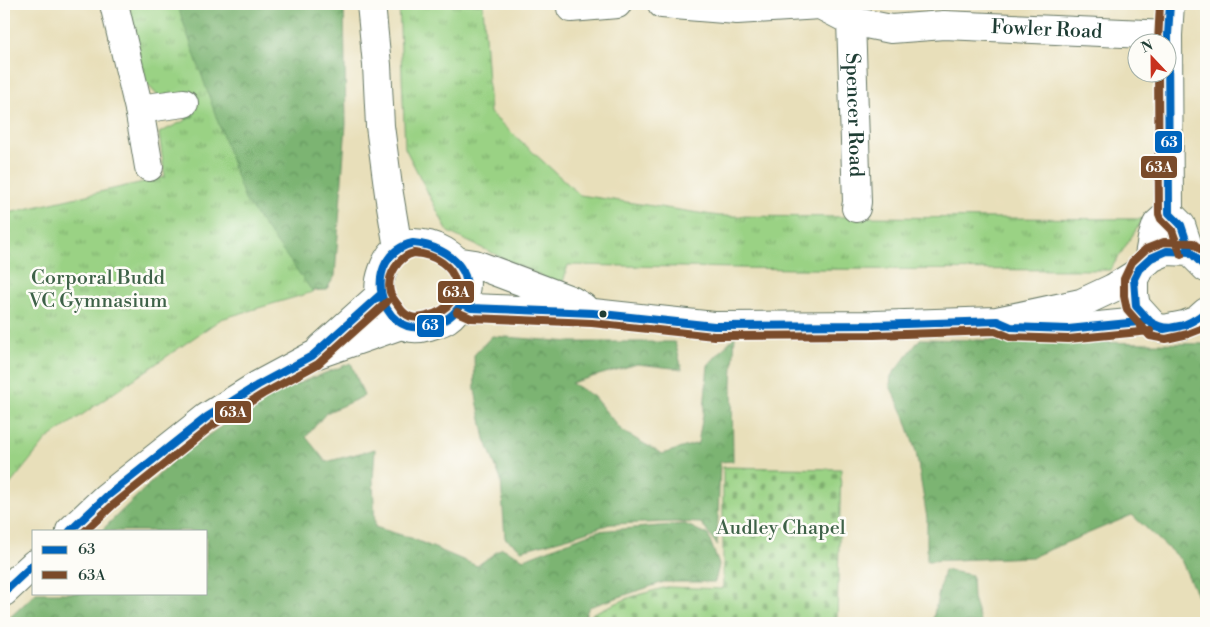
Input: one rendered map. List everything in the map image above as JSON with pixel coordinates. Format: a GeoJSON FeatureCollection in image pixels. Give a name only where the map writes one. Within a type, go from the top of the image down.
{"type":"FeatureCollection","features":[{"type":"Feature","properties":{"kind":"street"},"geometry":{"type":"LineString","coordinates":[[114,4],[139,109],[149,167]]}},
{"type":"Feature","properties":{"kind":"street"},"geometry":{"type":"LineString","coordinates":[[371,4],[380,126],[388,194],[398,248]]}},
{"type":"Feature","properties":{"kind":"street"},"geometry":{"type":"LineString","coordinates":[[571,8],[617,4]]}},
{"type":"Feature","properties":{"kind":"street","name":"Fowler Road"},"geometry":{"type":"LineString","coordinates":[[662,4],[737,10],[820,5],[851,21],[890,29],[944,14],[1128,32]]}},
{"type":"Feature","properties":{"kind":"street"},"geometry":{"type":"LineString","coordinates":[[1168,32],[1170,4]]}},
{"type":"Feature","properties":{"kind":"street","name":"Spencer Road"},"geometry":{"type":"LineString","coordinates":[[851,21],[858,202],[856,208]]}},
{"type":"Feature","properties":{"kind":"street"},"geometry":{"type":"LineString","coordinates":[[1168,82],[1169,212],[1158,224],[1143,267],[1134,279],[1136,306],[1155,326],[1164,329],[1184,326],[1206,312]]}},
{"type":"Feature","properties":{"kind":"street"},"geometry":{"type":"LineString","coordinates":[[139,109],[184,103]]}},
{"type":"Feature","properties":{"kind":"street"},"geometry":{"type":"LineString","coordinates":[[1169,212],[1181,224],[1202,263]]}},
{"type":"Feature","properties":{"kind":"street"},"geometry":{"type":"LineString","coordinates":[[413,243],[424,243],[442,250],[455,261],[465,275],[465,289],[461,303],[447,319],[438,324],[414,329],[401,325],[389,311],[380,295],[379,284],[386,262],[398,248],[413,243]]}},
{"type":"Feature","properties":{"kind":"street"},"geometry":{"type":"LineString","coordinates":[[461,303],[471,308],[593,313],[714,326],[874,325],[997,321],[1081,303],[1113,288],[1167,251],[1202,263]]}},
{"type":"Feature","properties":{"kind":"street"},"geometry":{"type":"LineString","coordinates":[[455,261],[475,264],[571,300],[593,313]]}},
{"type":"Feature","properties":{"kind":"street"},"geometry":{"type":"LineString","coordinates":[[312,356],[380,295]]}},
{"type":"Feature","properties":{"kind":"street"},"geometry":{"type":"LineString","coordinates":[[997,321],[1011,327],[1068,329],[1149,321]]}},
{"type":"Feature","properties":{"kind":"street"},"geometry":{"type":"LineString","coordinates":[[71,530],[106,498],[207,417],[258,385],[312,356],[401,325]]}},
{"type":"Feature","properties":{"kind":"street"},"geometry":{"type":"LineString","coordinates":[[4,592],[32,566]]}},
{"type":"Feature","properties":{"kind":"green space","name":"Corporal Budd VC Gymnasium"},"geometry":{"type":"Polygon","coordinates":[[[129,4],[177,4],[245,200],[313,292],[221,319],[47,439],[4,492],[4,214],[165,177],[159,133],[194,116],[190,101],[162,100],[144,81],[129,4]]]}},
{"type":"Feature","properties":{"kind":"green space"},"geometry":{"type":"Polygon","coordinates":[[[148,4],[344,4],[346,124],[335,276],[326,290],[255,292],[211,194],[148,4]]]}},
{"type":"Feature","properties":{"kind":"green space"},"geometry":{"type":"Polygon","coordinates":[[[399,4],[483,4],[490,113],[580,195],[719,216],[1143,219],[1110,270],[796,269],[568,265],[562,286],[448,232],[405,148],[399,4]]]}},
{"type":"Feature","properties":{"kind":"green space"},"geometry":{"type":"Polygon","coordinates":[[[492,336],[571,342],[675,342],[682,369],[637,364],[571,383],[593,396],[622,431],[662,454],[698,443],[704,409],[708,365],[735,336],[732,383],[733,461],[720,462],[717,545],[701,523],[675,522],[610,524],[522,550],[505,538],[501,480],[485,439],[475,390],[474,355],[492,336]]]}},
{"type":"Feature","properties":{"kind":"green space"},"geometry":{"type":"Polygon","coordinates":[[[920,339],[1206,344],[1206,616],[1181,560],[1132,515],[1032,557],[927,561],[927,518],[916,452],[904,415],[890,386],[891,376],[920,339]]]}},
{"type":"Feature","properties":{"kind":"green space"},"geometry":{"type":"Polygon","coordinates":[[[351,363],[364,396],[326,413],[306,437],[326,462],[375,449],[373,480],[375,527],[411,538],[477,566],[502,548],[524,559],[597,531],[685,524],[708,535],[719,565],[715,582],[664,582],[589,607],[582,623],[4,623],[35,594],[208,594],[208,530],[102,530],[175,459],[261,398],[351,363]]]}},
{"type":"Feature","properties":{"kind":"green space","name":"Audley Chapel"},"geometry":{"type":"Polygon","coordinates":[[[723,467],[841,469],[837,623],[588,623],[593,613],[631,597],[667,587],[723,589],[723,467]]]}},
{"type":"Feature","properties":{"kind":"green space"},"geometry":{"type":"Polygon","coordinates":[[[944,570],[972,575],[973,598],[981,623],[932,623],[944,570]]]}},
{"type":"Feature","properties":{"kind":"transit line","name":"63A"},"geometry":{"type":"LineString","coordinates":[[1159,32],[1160,4]]}},
{"type":"Feature","properties":{"kind":"transit line","name":"63"},"geometry":{"type":"LineString","coordinates":[[1170,4],[1168,35],[1169,213],[1181,225],[1190,252],[1206,268]]}},
{"type":"Feature","properties":{"kind":"transit line","name":"63A"},"geometry":{"type":"LineString","coordinates":[[1158,82],[1159,214],[1161,219],[1172,230],[1181,255]]}},
{"type":"Feature","properties":{"kind":"transit line","name":"63A"},"geometry":{"type":"LineString","coordinates":[[1206,254],[1193,243],[1164,242],[1146,249],[1132,262],[1124,279],[1124,296],[1127,310],[1150,336],[1166,339],[1188,334],[1206,325]]}},
{"type":"Feature","properties":{"kind":"transit line","name":"63"},"geometry":{"type":"LineString","coordinates":[[413,243],[427,245],[440,250],[460,266],[465,277],[466,289],[463,301],[453,314],[445,320],[429,326],[411,327],[397,321],[387,309],[382,294],[381,278],[386,263],[396,251],[413,243]]}},
{"type":"Feature","properties":{"kind":"transit line","name":"63"},"geometry":{"type":"LineString","coordinates":[[1185,325],[1164,329],[1155,327],[1136,306],[1134,279],[1139,269],[1151,258],[1167,251],[1190,252],[1206,268]]}},
{"type":"Feature","properties":{"kind":"transit line","name":"63A"},"geometry":{"type":"LineString","coordinates":[[414,253],[430,256],[442,262],[451,271],[455,281],[456,292],[451,302],[442,310],[418,318],[407,315],[401,309],[391,295],[389,286],[392,273],[399,262],[414,253]]}},
{"type":"Feature","properties":{"kind":"transit line","name":"63"},"geometry":{"type":"LineString","coordinates":[[71,530],[106,497],[207,417],[258,385],[312,356],[380,295]]}},
{"type":"Feature","properties":{"kind":"transit line","name":"63A"},"geometry":{"type":"LineString","coordinates":[[86,530],[113,505],[213,425],[263,394],[318,364],[387,302]]}},
{"type":"Feature","properties":{"kind":"transit line","name":"63"},"geometry":{"type":"LineString","coordinates":[[461,303],[471,308],[593,313],[714,326],[874,325],[997,321],[1011,327],[1068,329],[1149,321],[1156,325],[1171,328],[1193,321],[1206,312]]}},
{"type":"Feature","properties":{"kind":"transit line","name":"63A"},"geometry":{"type":"LineString","coordinates":[[457,312],[471,318],[592,323],[714,336],[874,335],[995,331],[1010,337],[1068,339],[1150,331]]}},
{"type":"Feature","properties":{"kind":"transit line","name":"63"},"geometry":{"type":"LineString","coordinates":[[4,592],[32,566]]}}]}
